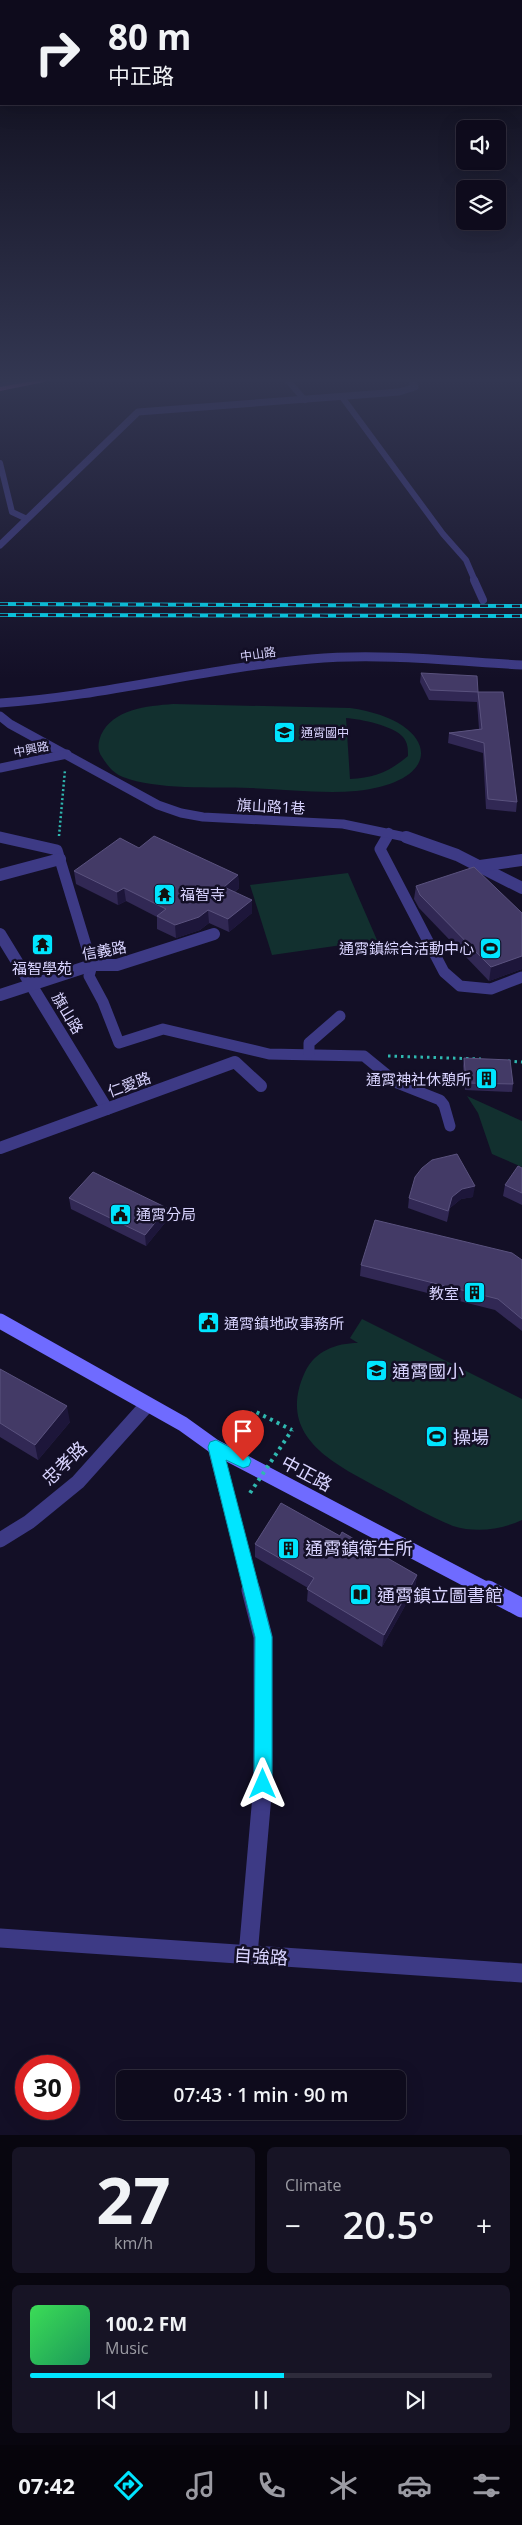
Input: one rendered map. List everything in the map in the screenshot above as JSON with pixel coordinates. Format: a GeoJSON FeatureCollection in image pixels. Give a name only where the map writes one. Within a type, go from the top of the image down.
{"type":"FeatureCollection","features":[{"type":"Feature","properties":{"kind":"main road","name":"中正路"},"geometry":{"type":"LineString","coordinates":[[0,1321],[183,1424],[221,1450],[522,1608]]}},
{"type":"Feature","properties":{"kind":"street"},"geometry":{"type":"LineString","coordinates":[[0,545],[68,480]]}},
{"type":"Feature","properties":{"kind":"street","name":"中山路"},"geometry":{"type":"LineString","coordinates":[[0,704],[62,699],[310,659],[360,657],[522,665]]}},
{"type":"Feature","properties":{"kind":"street","name":"旗山路1巷"},"geometry":{"type":"LineString","coordinates":[[0,716],[10,724],[136,794],[180,813],[203,817],[352,826],[389,832],[427,843],[480,866],[522,888]]}},
{"type":"Feature","properties":{"kind":"street","name":"中興路"},"geometry":{"type":"LineString","coordinates":[[0,768],[67,754]]}},
{"type":"Feature","properties":{"kind":"street"},"geometry":{"type":"LineString","coordinates":[[0,875],[58,854]]}},
{"type":"Feature","properties":{"kind":"street"},"geometry":{"type":"LineString","coordinates":[[480,866],[522,860]]}},
{"type":"Feature","properties":{"kind":"street","name":"旗山路"},"geometry":{"type":"LineString","coordinates":[[0,934],[107,1109]]}},
{"type":"Feature","properties":{"kind":"street","name":"信義路"},"geometry":{"type":"LineString","coordinates":[[0,995],[92,965],[117,965],[214,934]]}},
{"type":"Feature","properties":{"kind":"street","name":"仁愛路"},"geometry":{"type":"LineString","coordinates":[[0,1148],[235,1062],[262,1086]]}},
{"type":"Feature","properties":{"kind":"street","name":"忠孝路"},"geometry":{"type":"LineString","coordinates":[[0,1540],[29,1522],[78,1482],[147,1404]]}},
{"type":"Feature","properties":{"kind":"street"},"geometry":{"type":"LineString","coordinates":[[221,1450],[264,1637],[263,1784],[248,1955]]}},
{"type":"Feature","properties":{"kind":"street","name":"自強路"},"geometry":{"type":"LineString","coordinates":[[0,1938],[522,1973]]}},
{"type":"Feature","properties":{"kind":"lane"},"geometry":{"type":"LineString","coordinates":[[4,480],[12,512],[28,519]]}},
{"type":"Feature","properties":{"kind":"lane"},"geometry":{"type":"LineString","coordinates":[[403,480],[443,534],[466,560],[483,600]]}},
{"type":"Feature","properties":{"kind":"lane"},"geometry":{"type":"LineString","coordinates":[[389,832],[380,850],[444,972],[460,986],[491,989],[522,977]]}},
{"type":"Feature","properties":{"kind":"lane"},"geometry":{"type":"LineString","coordinates":[[0,837],[58,854],[92,965],[89,976],[103,1002],[119,1043],[163,1029],[269,1054],[364,1056],[397,1083],[440,1100],[444,1105],[450,1126]]}},
{"type":"Feature","properties":{"kind":"lane"},"geometry":{"type":"LineString","coordinates":[[309,1054],[309,1042],[340,1016]]}},
{"type":"Feature","properties":{"kind":"path"},"geometry":{"type":"LineString","coordinates":[[58,854],[67,754]]}},
{"type":"Feature","properties":{"kind":"path"},"geometry":{"type":"LineString","coordinates":[[364,1056],[446,1056],[483,1059]]}},
{"type":"Feature","properties":{"kind":"path"},"geometry":{"type":"LineString","coordinates":[[502,1061],[522,1062]]}},
{"type":"Feature","properties":{"kind":"path"},"geometry":{"type":"LineString","coordinates":[[221,1450],[254,1411],[292,1430],[250,1493]]}},
{"type":"Feature","properties":{"kind":"green space"},"geometry":{"type":"Polygon","coordinates":[[[163,705],[350,708],[379,715],[401,725],[415,737],[421,750],[418,764],[407,776],[386,785],[343,792],[168,786],[136,781],[116,773],[100,754],[100,738],[106,726],[122,714],[132,710],[163,705]],[[346,718],[350,779],[381,773],[408,756],[406,742],[399,733],[377,724],[346,718]]]}},
{"type":"Feature","properties":{"kind":"green space"},"geometry":{"type":"Polygon","coordinates":[[[348,873],[377,940],[272,955],[250,885],[348,873]]]}},
{"type":"Feature","properties":{"kind":"green space"},"geometry":{"type":"Polygon","coordinates":[[[467,1096],[522,1121],[522,1167],[492,1154],[478,1113],[467,1096]]]}},
{"type":"Feature","properties":{"kind":"green space"},"geometry":{"type":"Polygon","coordinates":[[[362,1319],[522,1399],[522,1520],[497,1528],[479,1530],[453,1526],[417,1509],[346,1469],[314,1446],[304,1431],[298,1414],[298,1395],[305,1372],[314,1359],[327,1350],[350,1343],[358,1343],[350,1338],[362,1319]]]}},
{"type":"Feature","properties":{"kind":"building"},"geometry":{"type":"Polygon","coordinates":[[[421,673],[477,676],[478,692],[430,690],[421,673]]]}},
{"type":"Feature","properties":{"kind":"building"},"geometry":{"type":"Polygon","coordinates":[[[478,692],[503,692],[517,802],[488,799],[484,743],[449,733],[482,729],[478,692]]]}},
{"type":"Feature","properties":{"kind":"building","name":"福智寺"},"geometry":{"type":"Polygon","coordinates":[[[154,836],[238,875],[224,887],[252,900],[228,919],[208,910],[199,917],[175,925],[157,916],[166,909],[124,888],[117,892],[74,871],[120,838],[139,848],[154,836]]]}},
{"type":"Feature","properties":{"kind":"building","name":"通霄鎮綜合活動中心"},"geometry":{"type":"Polygon","coordinates":[[[474,867],[522,913],[522,956],[491,967],[420,895],[416,886],[474,867]]]}},
{"type":"Feature","properties":{"kind":"building","name":"通霄神社休憩所"},"geometry":{"type":"Polygon","coordinates":[[[464,1058],[510,1060],[513,1084],[466,1083],[464,1058]]]}},
{"type":"Feature","properties":{"kind":"building"},"geometry":{"type":"Polygon","coordinates":[[[457,1154],[475,1186],[462,1189],[452,1197],[448,1211],[409,1198],[415,1177],[422,1168],[432,1160],[457,1154]]]}},
{"type":"Feature","properties":{"kind":"building"},"geometry":{"type":"Polygon","coordinates":[[[518,1166],[522,1168],[522,1193],[505,1185],[518,1166]]]}},
{"type":"Feature","properties":{"kind":"building","name":"通霄分局"},"geometry":{"type":"Polygon","coordinates":[[[93,1172],[167,1208],[145,1235],[69,1198],[93,1172]]]}},
{"type":"Feature","properties":{"kind":"building","name":"教室"},"geometry":{"type":"Polygon","coordinates":[[[375,1220],[512,1253],[522,1260],[522,1319],[498,1299],[361,1265],[375,1220]]]}},
{"type":"Feature","properties":{"kind":"building"},"geometry":{"type":"Polygon","coordinates":[[[0,1369],[67,1406],[35,1445],[0,1423],[0,1369]]]}},
{"type":"Feature","properties":{"kind":"building"},"geometry":{"type":"Polygon","coordinates":[[[281,1503],[340,1536],[342,1532],[417,1575],[384,1635],[307,1589],[314,1578],[255,1544],[281,1503]]]}},
{"type":"Feature","properties":{"kind":"railway"},"geometry":{"type":"LineString","coordinates":[[0,604],[522,606]]}},
{"type":"Feature","properties":{"kind":"railway"},"geometry":{"type":"LineString","coordinates":[[0,615],[522,616]]}},
{"type":"Feature","properties":{"kind":"place","name":"通霄國中"},"geometry":{"type":"Point","coordinates":[285,732]}},
{"type":"Feature","properties":{"kind":"place","name":"福智寺"},"geometry":{"type":"Point","coordinates":[164,894]}},
{"type":"Feature","properties":{"kind":"place","name":"福智學苑"},"geometry":{"type":"Point","coordinates":[42,945]}},
{"type":"Feature","properties":{"kind":"place","name":"通霄鎮綜合活動中心"},"geometry":{"type":"Point","coordinates":[490,948]}},
{"type":"Feature","properties":{"kind":"place","name":"通霄神社休憩所"},"geometry":{"type":"Point","coordinates":[487,1079]}},
{"type":"Feature","properties":{"kind":"place","name":"通霄分局"},"geometry":{"type":"Point","coordinates":[120,1214]}},
{"type":"Feature","properties":{"kind":"place","name":"教室"},"geometry":{"type":"Point","coordinates":[475,1293]}},
{"type":"Feature","properties":{"kind":"place","name":"通霄鎮地政事務所"},"geometry":{"type":"Point","coordinates":[208,1323]}},
{"type":"Feature","properties":{"kind":"place","name":"通霄國小"},"geometry":{"type":"Point","coordinates":[376,1371]}},
{"type":"Feature","properties":{"kind":"place","name":"操場"},"geometry":{"type":"Point","coordinates":[437,1437]}},
{"type":"Feature","properties":{"kind":"place","name":"通霄鎮衛生所"},"geometry":{"type":"Point","coordinates":[289,1548]}},
{"type":"Feature","properties":{"kind":"place","name":"通霄鎮立圖書館"},"geometry":{"type":"Point","coordinates":[361,1595]}},
{"type":"Feature","properties":{"kind":"route"},"geometry":{"type":"LineString","coordinates":[[243,1461],[216,1447],[264,1637],[263,1784]]}}]}
